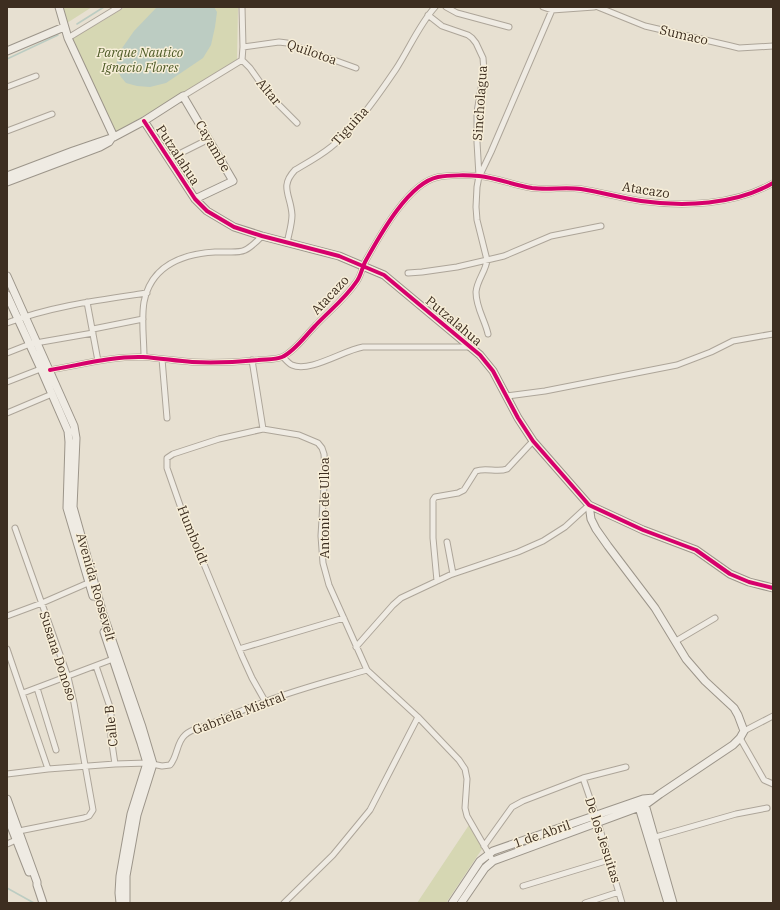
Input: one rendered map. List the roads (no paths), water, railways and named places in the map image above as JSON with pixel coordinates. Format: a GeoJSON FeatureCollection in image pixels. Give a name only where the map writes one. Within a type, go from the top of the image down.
{"type":"FeatureCollection","features":[{"type":"Feature","properties":{"kind":"street"},"geometry":{"type":"LineString","coordinates":[[59,7],[68,38],[113,138]]}},
{"type":"Feature","properties":{"kind":"street"},"geometry":{"type":"LineString","coordinates":[[68,38],[119,7]]}},
{"type":"Feature","properties":{"kind":"street"},"geometry":{"type":"LineString","coordinates":[[7,182],[100,147],[242,60],[242,7]]}},
{"type":"Feature","properties":{"kind":"street","name":"Tiguiña"},"geometry":{"type":"LineString","coordinates":[[287,243],[292,220],[287,181],[290,175],[295,170],[332,147],[348,132],[395,69],[428,15],[435,7]]}},
{"type":"Feature","properties":{"kind":"street"},"geometry":{"type":"LineString","coordinates":[[446,7],[457,13],[509,27]]}},
{"type":"Feature","properties":{"kind":"street"},"geometry":{"type":"LineString","coordinates":[[543,7],[552,10],[594,7]]}},
{"type":"Feature","properties":{"kind":"street","name":"Sumaco"},"geometry":{"type":"LineString","coordinates":[[598,7],[645,26],[739,48],[773,46]]}},
{"type":"Feature","properties":{"kind":"street"},"geometry":{"type":"LineString","coordinates":[[479,176],[491,152],[552,10]]}},
{"type":"Feature","properties":{"kind":"street","name":"Sincholagua"},"geometry":{"type":"LineString","coordinates":[[428,15],[442,26],[468,35],[472,38],[483,58],[484,71],[477,112],[479,176],[476,207],[477,220],[487,260]]}},
{"type":"Feature","properties":{"kind":"street"},"geometry":{"type":"LineString","coordinates":[[7,47],[64,27]]}},
{"type":"Feature","properties":{"kind":"street","name":"Quilotoa"},"geometry":{"type":"LineString","coordinates":[[243,47],[279,42],[287,43],[356,68]]}},
{"type":"Feature","properties":{"kind":"street"},"geometry":{"type":"LineString","coordinates":[[7,51],[19,44]]}},
{"type":"Feature","properties":{"kind":"street","name":"Altar"},"geometry":{"type":"LineString","coordinates":[[242,60],[250,68],[269,95],[297,123]]}},
{"type":"Feature","properties":{"kind":"street"},"geometry":{"type":"LineString","coordinates":[[7,87],[36,76]]}},
{"type":"Feature","properties":{"kind":"street","name":"Cayambe"},"geometry":{"type":"LineString","coordinates":[[183,96],[233,181],[195,199]]}},
{"type":"Feature","properties":{"kind":"street"},"geometry":{"type":"LineString","coordinates":[[7,131],[52,114]]}},
{"type":"Feature","properties":{"kind":"street","name":"Putzalahua"},"geometry":{"type":"LineString","coordinates":[[144,121],[195,199],[207,211],[234,227],[287,243],[339,256],[384,275],[480,355],[493,371],[518,418],[533,441],[589,505],[643,530],[696,550],[730,574],[749,582],[773,588]]}},
{"type":"Feature","properties":{"kind":"street"},"geometry":{"type":"LineString","coordinates":[[7,176],[101,140],[113,138]]}},
{"type":"Feature","properties":{"kind":"street"},"geometry":{"type":"LineString","coordinates":[[169,159],[209,139]]}},
{"type":"Feature","properties":{"kind":"street","name":"Atacazo"},"geometry":{"type":"LineString","coordinates":[[283,357],[317,323],[342,301],[358,279],[382,232],[396,212],[422,185],[431,179],[440,177],[479,176],[533,188],[580,189],[640,201],[679,205],[735,198],[751,194],[773,183]]}},
{"type":"Feature","properties":{"kind":"street"},"geometry":{"type":"LineString","coordinates":[[408,273],[437,270],[504,256],[551,236],[601,226]]}},
{"type":"Feature","properties":{"kind":"street"},"geometry":{"type":"LineString","coordinates":[[144,357],[144,301],[155,277],[179,258],[215,252],[245,251],[262,236]]}},
{"type":"Feature","properties":{"kind":"street"},"geometry":{"type":"LineString","coordinates":[[487,260],[487,266],[478,283],[476,292],[479,309],[488,334]]}},
{"type":"Feature","properties":{"kind":"street","name":"Avenida Roosevelt"},"geometry":{"type":"LineString","coordinates":[[7,276],[10,290],[26,316],[34,344]]}},
{"type":"Feature","properties":{"kind":"street"},"geometry":{"type":"LineString","coordinates":[[7,323],[18,318],[87,302],[147,293]]}},
{"type":"Feature","properties":{"kind":"street","name":"Avenida Roosevelt"},"geometry":{"type":"LineString","coordinates":[[7,295],[18,318],[34,344],[74,426],[76,438],[73,507],[103,614],[142,727],[150,763]]}},
{"type":"Feature","properties":{"kind":"street"},"geometry":{"type":"LineString","coordinates":[[87,302],[98,361]]}},
{"type":"Feature","properties":{"kind":"street"},"geometry":{"type":"LineString","coordinates":[[7,353],[34,344],[143,319]]}},
{"type":"Feature","properties":{"kind":"street"},"geometry":{"type":"LineString","coordinates":[[507,396],[545,391],[677,364],[711,352],[732,341],[773,334]]}},
{"type":"Feature","properties":{"kind":"street"},"geometry":{"type":"LineString","coordinates":[[7,382],[46,368],[131,357],[194,362],[252,360],[283,357],[291,365],[302,367],[318,363],[350,350],[364,347],[469,347]]}},
{"type":"Feature","properties":{"kind":"street"},"geometry":{"type":"LineString","coordinates":[[162,359],[167,418]]}},
{"type":"Feature","properties":{"kind":"street"},"geometry":{"type":"LineString","coordinates":[[252,360],[262,429]]}},
{"type":"Feature","properties":{"kind":"street","name":"Avenida Roosevelt"},"geometry":{"type":"LineString","coordinates":[[46,368],[52,394],[68,431],[67,508],[88,583],[112,659],[141,743],[150,763]]}},
{"type":"Feature","properties":{"kind":"street"},"geometry":{"type":"LineString","coordinates":[[7,412],[52,394]]}},
{"type":"Feature","properties":{"kind":"street","name":"Antonio de Ulloa"},"geometry":{"type":"LineString","coordinates":[[262,429],[299,435],[318,443],[322,448],[325,469],[321,536],[324,563],[329,585],[367,670],[418,717],[459,760],[465,769],[467,778],[465,808],[467,816],[493,862]]}},
{"type":"Feature","properties":{"kind":"street","name":"Humboldt"},"geometry":{"type":"LineString","coordinates":[[262,429],[219,439],[173,454],[167,458],[167,468],[182,511],[239,649],[252,678],[266,701]]}},
{"type":"Feature","properties":{"kind":"street"},"geometry":{"type":"LineString","coordinates":[[437,581],[433,538],[433,500],[435,497],[458,493],[464,490],[476,470],[502,471],[507,469],[533,441]]}},
{"type":"Feature","properties":{"kind":"street"},"geometry":{"type":"LineString","coordinates":[[356,647],[401,598],[453,574],[518,552],[543,541],[565,526],[589,505]]}},
{"type":"Feature","properties":{"kind":"street"},"geometry":{"type":"LineString","coordinates":[[589,505],[591,519],[596,529],[649,599],[686,659],[695,671],[734,708],[738,715],[742,735],[764,780],[773,784]]}},
{"type":"Feature","properties":{"kind":"street","name":"Susana Donoso"},"geometry":{"type":"LineString","coordinates":[[15,528],[68,677],[86,766],[93,810],[89,816],[84,818],[19,831]]}},
{"type":"Feature","properties":{"kind":"street"},"geometry":{"type":"LineString","coordinates":[[447,542],[453,574]]}},
{"type":"Feature","properties":{"kind":"street"},"geometry":{"type":"LineString","coordinates":[[7,616],[88,583]]}},
{"type":"Feature","properties":{"kind":"street"},"geometry":{"type":"LineString","coordinates":[[239,649],[344,618]]}},
{"type":"Feature","properties":{"kind":"street"},"geometry":{"type":"LineString","coordinates":[[676,641],[715,618]]}},
{"type":"Feature","properties":{"kind":"street"},"geometry":{"type":"LineString","coordinates":[[7,649],[48,769]]}},
{"type":"Feature","properties":{"kind":"street"},"geometry":{"type":"LineString","coordinates":[[23,693],[112,659]]}},
{"type":"Feature","properties":{"kind":"street","name":"Calle B"},"geometry":{"type":"LineString","coordinates":[[96,666],[111,710],[111,737],[115,764]]}},
{"type":"Feature","properties":{"kind":"street","name":"Gabriela Mistral"},"geometry":{"type":"LineString","coordinates":[[7,774],[115,764],[150,763],[162,766],[170,764],[174,760],[179,742],[190,731],[209,725],[266,701],[367,670]]}},
{"type":"Feature","properties":{"kind":"street"},"geometry":{"type":"LineString","coordinates":[[37,688],[56,750]]}},
{"type":"Feature","properties":{"kind":"street","name":"1 de Abril"},"geometry":{"type":"LineString","coordinates":[[452,903],[480,861],[488,854],[597,819],[654,798],[733,745],[742,735],[773,716]]}},
{"type":"Feature","properties":{"kind":"street"},"geometry":{"type":"LineString","coordinates":[[284,903],[333,855],[370,810],[418,717]]}},
{"type":"Feature","properties":{"kind":"street"},"geometry":{"type":"LineString","coordinates":[[120,903],[120,876],[131,814],[150,763]]}},
{"type":"Feature","properties":{"kind":"street"},"geometry":{"type":"LineString","coordinates":[[126,903],[126,876],[137,815],[150,763]]}},
{"type":"Feature","properties":{"kind":"street"},"geometry":{"type":"LineString","coordinates":[[484,846],[512,807],[523,801],[582,778],[626,766]]}},
{"type":"Feature","properties":{"kind":"street","name":"De los Jesuitas"},"geometry":{"type":"LineString","coordinates":[[582,778],[597,819],[622,903]]}},
{"type":"Feature","properties":{"kind":"street"},"geometry":{"type":"LineString","coordinates":[[7,799],[38,882],[37,885],[42,901]]}},
{"type":"Feature","properties":{"kind":"street"},"geometry":{"type":"LineString","coordinates":[[641,803],[669,902]]}},
{"type":"Feature","properties":{"kind":"street"},"geometry":{"type":"LineString","coordinates":[[652,838],[736,814],[767,808]]}},
{"type":"Feature","properties":{"kind":"street"},"geometry":{"type":"LineString","coordinates":[[7,816],[34,883],[37,885]]}},
{"type":"Feature","properties":{"kind":"street","name":"1 de Abril"},"geometry":{"type":"LineString","coordinates":[[461,903],[485,868],[493,862],[597,819]]}},
{"type":"Feature","properties":{"kind":"street"},"geometry":{"type":"LineString","coordinates":[[7,844],[16,840]]}},
{"type":"Feature","properties":{"kind":"street"},"geometry":{"type":"LineString","coordinates":[[523,886],[609,860]]}},
{"type":"Feature","properties":{"kind":"street"},"geometry":{"type":"LineString","coordinates":[[585,903],[619,892]]}},
{"type":"Feature","properties":{"kind":"waterway"},"geometry":{"type":"LineString","coordinates":[[77,24],[104,7]]}},
{"type":"Feature","properties":{"kind":"waterway"},"geometry":{"type":"LineString","coordinates":[[7,59],[58,35]]}},
{"type":"Feature","properties":{"kind":"waterway"},"geometry":{"type":"LineString","coordinates":[[7,888],[34,903]]}},
{"type":"Feature","properties":{"kind":"waterway"},"geometry":{"type":"LineString","coordinates":[[52,903],[59,903]]}},
{"type":"Feature","properties":{"kind":"park label","name":"Parque Nautico Ignacio Flores"},"geometry":{"type":"Point","coordinates":[140,60]}}]}
